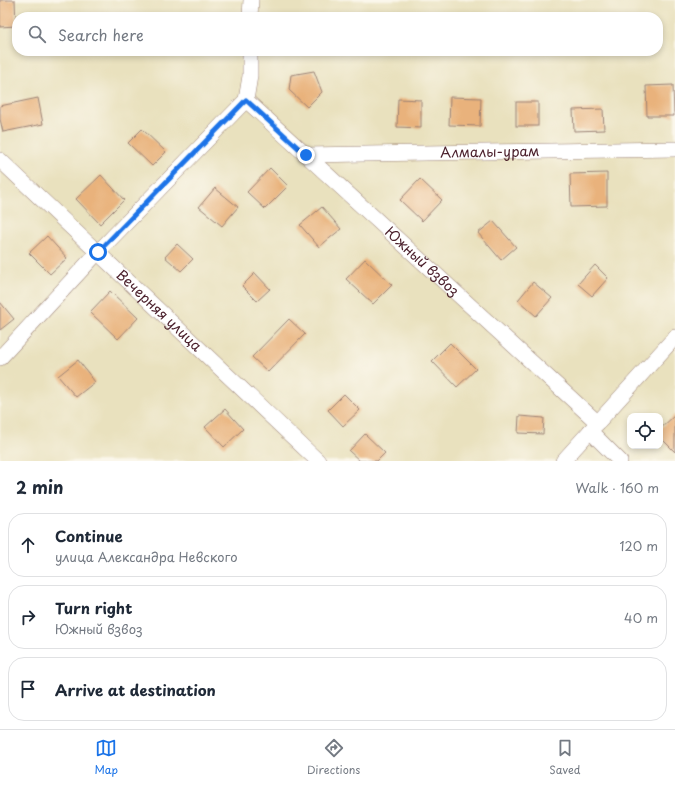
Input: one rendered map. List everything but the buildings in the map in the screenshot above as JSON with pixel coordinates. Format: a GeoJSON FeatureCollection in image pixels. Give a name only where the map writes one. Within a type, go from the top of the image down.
{"type":"FeatureCollection","features":[{"type":"Feature","properties":{"kind":"street"},"geometry":{"type":"LineString","coordinates":[[250,12],[251,0]]}},
{"type":"Feature","properties":{"kind":"street"},"geometry":{"type":"LineString","coordinates":[[0,358],[98,252],[246,100],[250,76],[250,56]]}},
{"type":"Feature","properties":{"kind":"street","name":"Южный взвоз"},"geometry":{"type":"LineString","coordinates":[[246,100],[594,427],[620,461]]}},
{"type":"Feature","properties":{"kind":"street","name":"Алмалы-урам"},"geometry":{"type":"LineString","coordinates":[[306,155],[675,149]]}},
{"type":"Feature","properties":{"kind":"street","name":"Вечерняя улица"},"geometry":{"type":"LineString","coordinates":[[0,160],[318,461]]}},
{"type":"Feature","properties":{"kind":"street"},"geometry":{"type":"LineString","coordinates":[[563,461],[675,337]]}},
{"type":"Feature","properties":{"kind":"route"},"geometry":{"type":"LineString","coordinates":[[98,252],[246,100],[306,155]]}}]}
